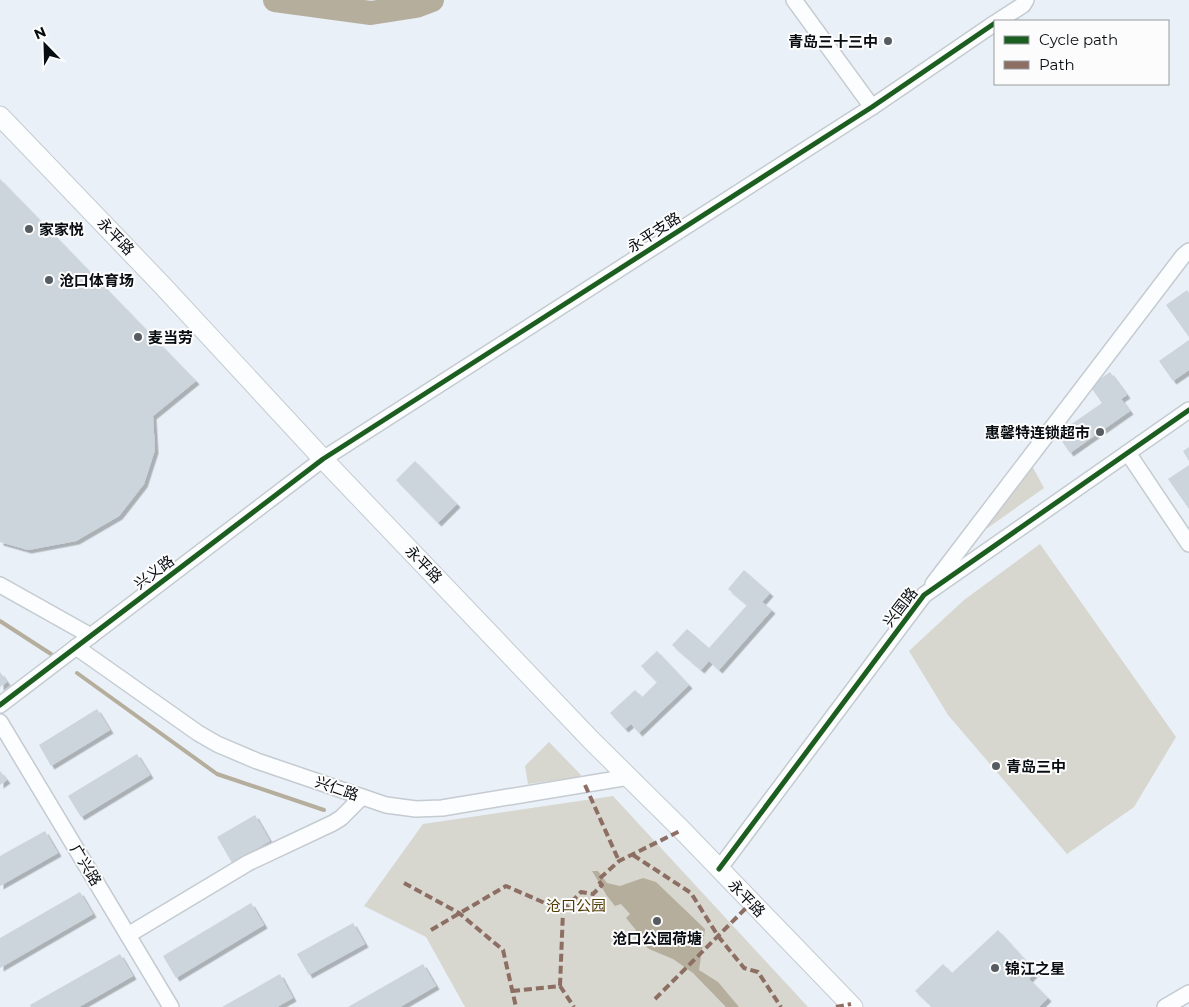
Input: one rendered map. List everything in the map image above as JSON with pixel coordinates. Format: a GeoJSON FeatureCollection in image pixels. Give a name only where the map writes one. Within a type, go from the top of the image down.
{"type":"FeatureCollection","features":[{"type":"Feature","properties":{"kind":"main road","name":"永平路"},"geometry":{"type":"LineString","coordinates":[[0,116],[584,733],[719,868],[853,1007]]}},
{"type":"Feature","properties":{"kind":"street"},"geometry":{"type":"LineString","coordinates":[[794,0],[872,107]]}},
{"type":"Feature","properties":{"kind":"street","name":"永平支路"},"geometry":{"type":"LineString","coordinates":[[1000,20],[1023,5],[1026,0]]}},
{"type":"Feature","properties":{"kind":"street","name":"永平支路"},"geometry":{"type":"LineString","coordinates":[[323,459],[872,107],[994,24]]}},
{"type":"Feature","properties":{"kind":"street"},"geometry":{"type":"LineString","coordinates":[[924,595],[1183,256],[1189,251]]}},
{"type":"Feature","properties":{"kind":"street","name":"兴国路"},"geometry":{"type":"LineString","coordinates":[[719,868],[924,595],[1189,410]]}},
{"type":"Feature","properties":{"kind":"street"},"geometry":{"type":"LineString","coordinates":[[1128,453],[1189,544]]}},
{"type":"Feature","properties":{"kind":"street","name":"兴义路"},"geometry":{"type":"LineString","coordinates":[[0,705],[323,459]]}},
{"type":"Feature","properties":{"kind":"street"},"geometry":{"type":"LineString","coordinates":[[0,585],[91,636]]}},
{"type":"Feature","properties":{"kind":"street","name":"兴仁路"},"geometry":{"type":"LineString","coordinates":[[76,647],[198,733],[217,744],[257,761],[386,805],[416,809],[442,808],[629,777]]}},
{"type":"Feature","properties":{"kind":"street","name":"广兴路"},"geometry":{"type":"LineString","coordinates":[[0,722],[171,1007]]}},
{"type":"Feature","properties":{"kind":"street"},"geometry":{"type":"LineString","coordinates":[[128,935],[248,863],[333,823],[341,818],[362,797]]}},
{"type":"Feature","properties":{"kind":"street"},"geometry":{"type":"LineString","coordinates":[[1164,1007],[1188,996]]}},
{"type":"Feature","properties":{"kind":"green space"},"geometry":{"type":"Polygon","coordinates":[[[1031,464],[1044,488],[982,532],[1031,464]]]}},
{"type":"Feature","properties":{"kind":"green space"},"geometry":{"type":"Polygon","coordinates":[[[1040,544],[1176,737],[1134,807],[1067,854],[948,715],[909,651],[964,600],[1040,544]]]}},
{"type":"Feature","properties":{"kind":"green space"},"geometry":{"type":"Polygon","coordinates":[[[549,742],[581,775],[580,777],[528,784],[525,766],[549,742]]]}},
{"type":"Feature","properties":{"kind":"green space","name":"沧口公园"},"geometry":{"type":"Polygon","coordinates":[[[613,796],[808,1007],[465,1007],[426,937],[364,906],[423,824],[613,796]]]}},
{"type":"Feature","properties":{"kind":"shaded area"},"geometry":{"type":"Polygon","coordinates":[[[592,871],[598,871],[607,883],[620,886],[643,878],[656,882],[705,929],[699,970],[718,982],[739,1007],[726,1007],[693,973],[673,959],[649,949],[632,935],[636,930],[626,918],[630,914],[621,904],[615,906],[592,871]]]}},
{"type":"Feature","properties":{"kind":"building","name":"沧口体育场"},"geometry":{"type":"Polygon","coordinates":[[[0,179],[196,381],[153,416],[155,450],[144,484],[119,516],[76,541],[28,550],[0,542],[0,179]]]}},
{"type":"Feature","properties":{"kind":"building"},"geometry":{"type":"Polygon","coordinates":[[[1187,290],[1189,293],[1189,337],[1166,305],[1187,290]]]}},
{"type":"Feature","properties":{"kind":"building"},"geometry":{"type":"Polygon","coordinates":[[[1189,340],[1189,370],[1173,381],[1159,361],[1189,340]]]}},
{"type":"Feature","properties":{"kind":"building"},"geometry":{"type":"Polygon","coordinates":[[[1110,372],[1127,395],[1121,399],[1130,411],[1070,453],[1057,434],[1102,403],[1090,386],[1110,372]]]}},
{"type":"Feature","properties":{"kind":"building"},"geometry":{"type":"Polygon","coordinates":[[[1189,447],[1189,461],[1183,451],[1189,447]]]}},
{"type":"Feature","properties":{"kind":"building"},"geometry":{"type":"Polygon","coordinates":[[[415,461],[457,504],[438,523],[396,480],[415,461]]]}},
{"type":"Feature","properties":{"kind":"building"},"geometry":{"type":"Polygon","coordinates":[[[1189,465],[1189,509],[1168,479],[1189,465]]]}},
{"type":"Feature","properties":{"kind":"building"},"geometry":{"type":"Polygon","coordinates":[[[744,570],[770,593],[762,602],[772,610],[719,670],[709,661],[701,670],[672,645],[687,629],[709,648],[747,605],[728,589],[744,570]]]}},
{"type":"Feature","properties":{"kind":"building"},"geometry":{"type":"Polygon","coordinates":[[[657,651],[689,685],[639,733],[631,724],[625,729],[610,713],[635,690],[642,697],[657,682],[641,666],[657,651]]]}},
{"type":"Feature","properties":{"kind":"building"},"geometry":{"type":"Polygon","coordinates":[[[0,672],[7,682],[0,687],[0,672]]]}},
{"type":"Feature","properties":{"kind":"building"},"geometry":{"type":"Polygon","coordinates":[[[97,709],[110,730],[51,766],[39,745],[97,709]]]}},
{"type":"Feature","properties":{"kind":"building"},"geometry":{"type":"Polygon","coordinates":[[[137,754],[150,775],[81,817],[68,796],[137,754]]]}},
{"type":"Feature","properties":{"kind":"building"},"geometry":{"type":"Polygon","coordinates":[[[0,771],[7,780],[0,785],[0,771]]]}},
{"type":"Feature","properties":{"kind":"building"},"geometry":{"type":"Polygon","coordinates":[[[255,815],[270,841],[232,863],[217,837],[255,815]]]}},
{"type":"Feature","properties":{"kind":"building"},"geometry":{"type":"Polygon","coordinates":[[[45,831],[58,853],[0,886],[0,856],[45,831]]]}},
{"type":"Feature","properties":{"kind":"building"},"geometry":{"type":"Polygon","coordinates":[[[80,892],[93,914],[0,968],[0,938],[80,892]]]}},
{"type":"Feature","properties":{"kind":"building"},"geometry":{"type":"Polygon","coordinates":[[[251,903],[264,925],[176,978],[163,956],[251,903]]]}},
{"type":"Feature","properties":{"kind":"building"},"geometry":{"type":"Polygon","coordinates":[[[353,923],[365,944],[309,975],[297,954],[353,923]]]}},
{"type":"Feature","properties":{"kind":"building","name":"锦江之星"},"geometry":{"type":"Polygon","coordinates":[[[998,930],[1036,972],[1029,979],[1048,998],[1039,1007],[932,1007],[915,991],[943,964],[952,973],[998,930]]]}},
{"type":"Feature","properties":{"kind":"building"},"geometry":{"type":"Polygon","coordinates":[[[120,954],[133,976],[79,1007],[31,1007],[30,1005],[120,954]]]}},
{"type":"Feature","properties":{"kind":"building"},"geometry":{"type":"Polygon","coordinates":[[[423,964],[436,986],[400,1007],[348,1007],[423,964]]]}},
{"type":"Feature","properties":{"kind":"building"},"geometry":{"type":"Polygon","coordinates":[[[280,974],[293,998],[277,1007],[222,1007],[280,974]]]}},
{"type":"Feature","properties":{"kind":"waterway"},"geometry":{"type":"LineString","coordinates":[[275,0],[371,13],[416,6],[432,0]]}},
{"type":"Feature","properties":{"kind":"waterway"},"geometry":{"type":"LineString","coordinates":[[0,621],[51,654]]}},
{"type":"Feature","properties":{"kind":"waterway"},"geometry":{"type":"LineString","coordinates":[[77,673],[217,774],[324,810]]}},
{"type":"Feature","properties":{"kind":"marked path"},"geometry":{"type":"LineString","coordinates":[[585,785],[619,861]]}},
{"type":"Feature","properties":{"kind":"marked path"},"geometry":{"type":"LineString","coordinates":[[563,911],[581,892],[593,894],[602,885],[598,880],[619,861],[682,830]]}},
{"type":"Feature","properties":{"kind":"marked path"},"geometry":{"type":"LineString","coordinates":[[633,855],[691,893],[718,936],[744,968],[758,972],[781,1007]]}},
{"type":"Feature","properties":{"kind":"marked path"},"geometry":{"type":"LineString","coordinates":[[404,883],[459,913],[503,950],[516,1007]]}},
{"type":"Feature","properties":{"kind":"marked path"},"geometry":{"type":"LineString","coordinates":[[431,930],[506,886],[563,911],[560,986]]}},
{"type":"Feature","properties":{"kind":"marked path"},"geometry":{"type":"LineString","coordinates":[[655,999],[751,903]]}},
{"type":"Feature","properties":{"kind":"marked path"},"geometry":{"type":"LineString","coordinates":[[512,991],[560,986],[574,1007]]}},
{"type":"Feature","properties":{"kind":"marked path"},"geometry":{"type":"LineString","coordinates":[[836,1007],[851,1004]]}},
{"type":"Feature","properties":{"kind":"cycle path"},"geometry":{"type":"LineString","coordinates":[[0,705],[323,459],[872,107],[994,24]]}},
{"type":"Feature","properties":{"kind":"cycle path"},"geometry":{"type":"LineString","coordinates":[[719,869],[924,595],[1189,410]]}},
{"type":"Feature","properties":{"kind":"place","name":"青岛三十三中"},"geometry":{"type":"Point","coordinates":[888,41]}},
{"type":"Feature","properties":{"kind":"place","name":"家家悦"},"geometry":{"type":"Point","coordinates":[29,229]}},
{"type":"Feature","properties":{"kind":"place","name":"沧口体育场"},"geometry":{"type":"Point","coordinates":[49,280]}},
{"type":"Feature","properties":{"kind":"place","name":"麦当劳"},"geometry":{"type":"Point","coordinates":[138,337]}},
{"type":"Feature","properties":{"kind":"place","name":"惠馨特连锁超市"},"geometry":{"type":"Point","coordinates":[1100,432]}},
{"type":"Feature","properties":{"kind":"place","name":"青岛三中"},"geometry":{"type":"Point","coordinates":[996,766]}},
{"type":"Feature","properties":{"kind":"place","name":"沧口公园荷塘"},"geometry":{"type":"Point","coordinates":[657,921]}},
{"type":"Feature","properties":{"kind":"place","name":"锦江之星"},"geometry":{"type":"Point","coordinates":[995,968]}}]}
